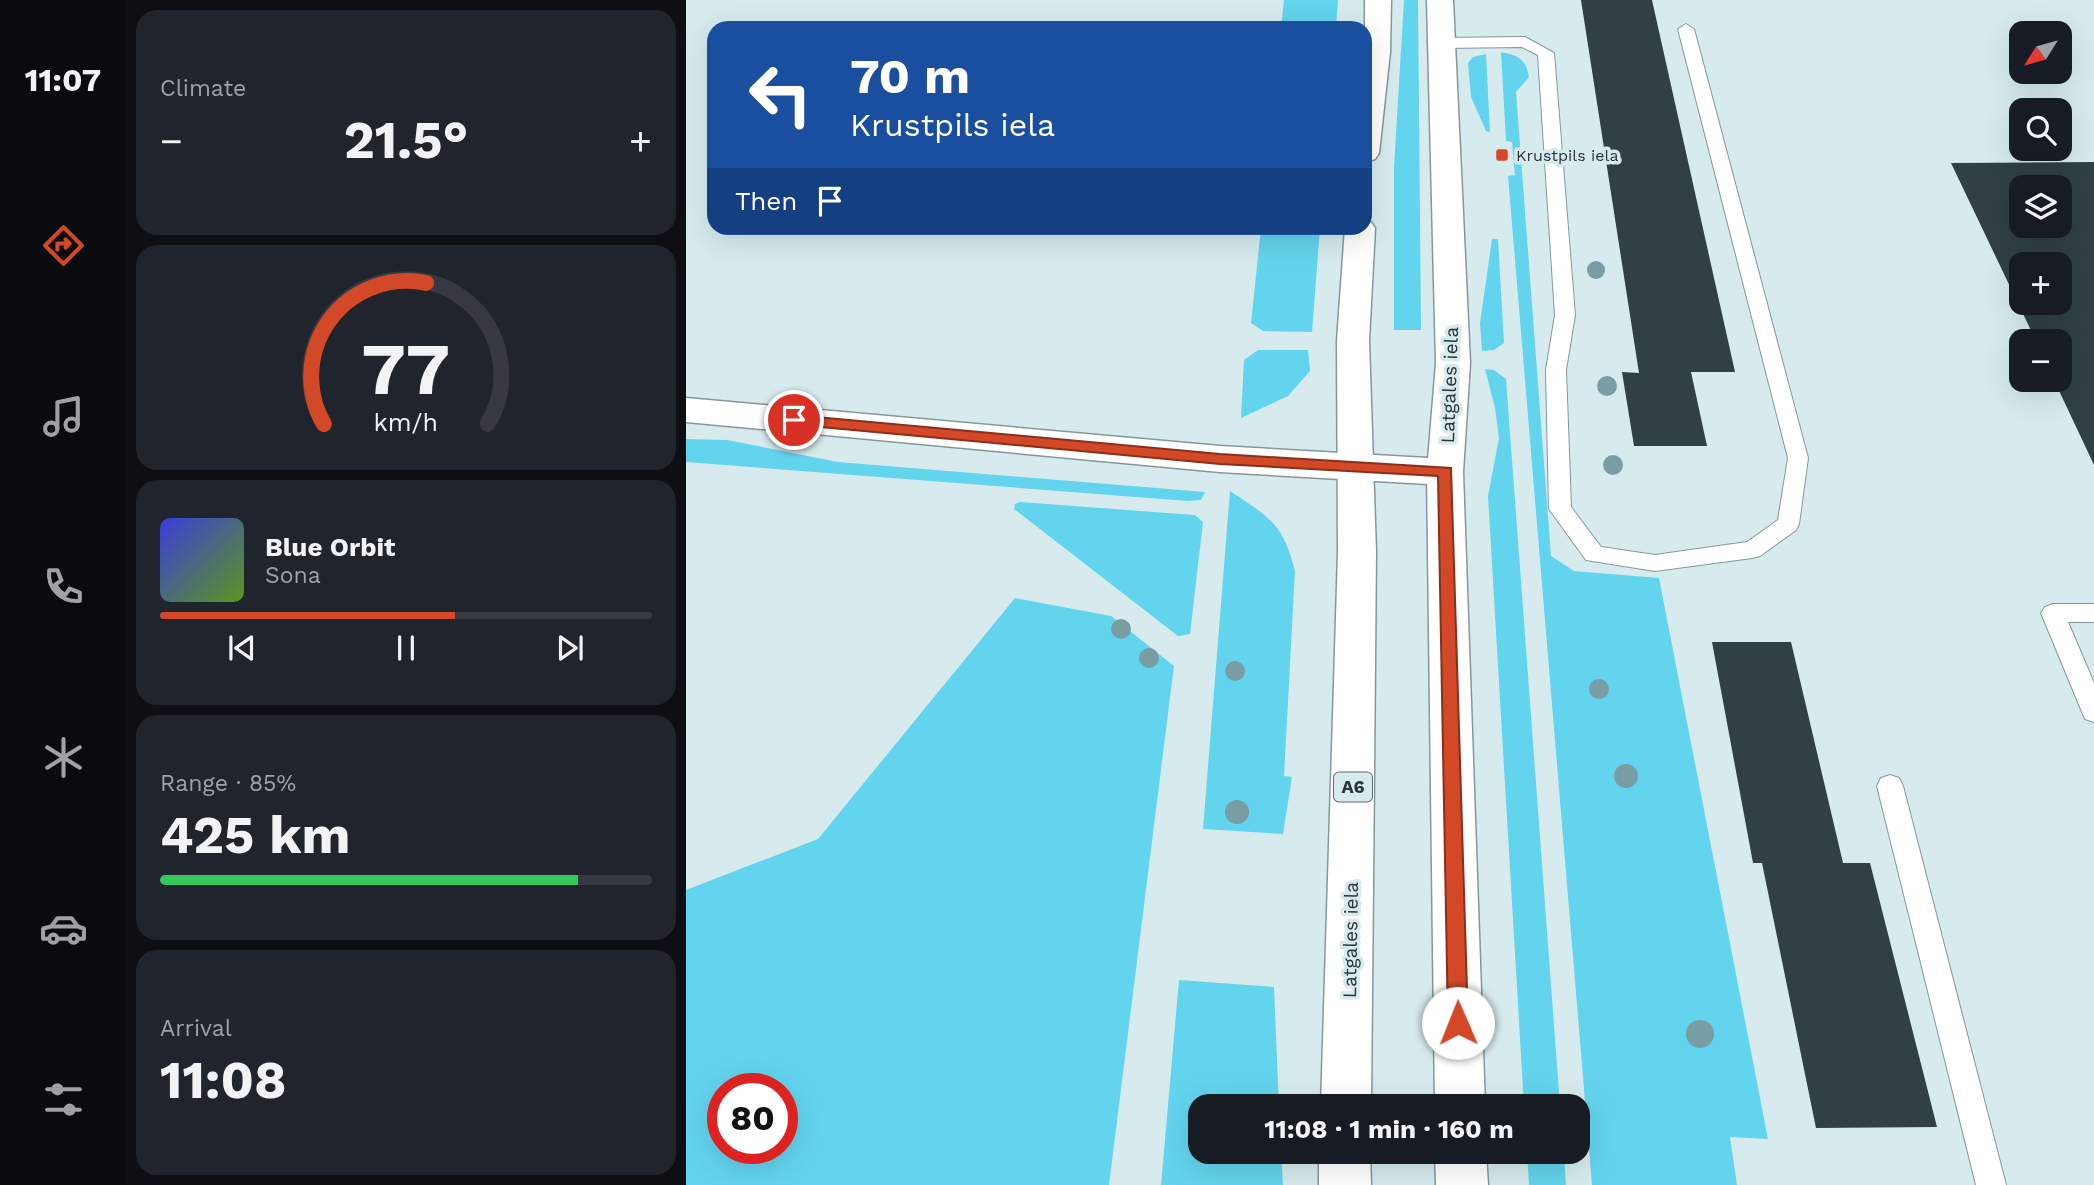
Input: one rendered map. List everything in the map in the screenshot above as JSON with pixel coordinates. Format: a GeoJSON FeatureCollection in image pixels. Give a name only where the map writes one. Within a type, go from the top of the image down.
{"type":"FeatureCollection","features":[{"type":"Feature","properties":{"kind":"main road"},"geometry":{"type":"LineString","coordinates":[[1372,94],[1377,52],[1378,0]]}},
{"type":"Feature","properties":{"kind":"main road","name":"Latgales iela"},"geometry":{"type":"LineString","coordinates":[[1440,0],[1453,363],[1446,472],[1460,1094]]}},
{"type":"Feature","properties":{"kind":"main road","name":"Latgales iela"},"geometry":{"type":"LineString","coordinates":[[1346,1094],[1357,552],[1353,341],[1360,235]]}},
{"type":"Feature","properties":{"kind":"main road"},"geometry":{"type":"LineString","coordinates":[[686,410],[1220,459],[1446,472]]}},
{"type":"Feature","properties":{"kind":"main road"},"geometry":{"type":"LineString","coordinates":[[1345,1164],[1345,1185]]}},
{"type":"Feature","properties":{"kind":"main road"},"geometry":{"type":"LineString","coordinates":[[1461,1164],[1462,1185]]}},
{"type":"Feature","properties":{"kind":"lane"},"geometry":{"type":"LineString","coordinates":[[1440,43],[1525,42],[1546,53],[1565,315],[1556,370],[1560,509],[1594,554],[1655,563],[1752,550],[1788,524],[1798,457],[1686,29]]}},
{"type":"Feature","properties":{"kind":"lane"},"geometry":{"type":"LineString","coordinates":[[2094,613],[2053,613],[2094,712]]}},
{"type":"Feature","properties":{"kind":"lane"},"geometry":{"type":"LineString","coordinates":[[1889,786],[1991,1185]]}},
{"type":"Feature","properties":{"kind":"shaded area"},"geometry":{"type":"Polygon","coordinates":[[[1284,0],[1338,0],[1336,21],[1282,21],[1284,0]]]}},
{"type":"Feature","properties":{"kind":"shaded area"},"geometry":{"type":"Polygon","coordinates":[[[1404,0],[1418,0],[1421,330],[1394,330],[1394,167],[1404,0]]]}},
{"type":"Feature","properties":{"kind":"shaded area"},"geometry":{"type":"Polygon","coordinates":[[[1501,52],[1520,59],[1526,66],[1529,77],[1516,92],[1551,556],[1574,571],[1659,578],[1768,1139],[1730,1137],[1737,1185],[1592,1185],[1590,1094],[1584,1094],[1508,176],[1515,175],[1512,142],[1506,141],[1501,52]]]}},
{"type":"Feature","properties":{"kind":"shaded area"},"geometry":{"type":"Polygon","coordinates":[[[1486,54],[1490,132],[1486,131],[1471,97],[1468,63],[1473,57],[1486,54]]]}},
{"type":"Feature","properties":{"kind":"shaded area"},"geometry":{"type":"Polygon","coordinates":[[[1260,235],[1319,235],[1312,332],[1263,331],[1251,323],[1260,235]]]}},
{"type":"Feature","properties":{"kind":"shaded area"},"geometry":{"type":"Polygon","coordinates":[[[1492,239],[1498,239],[1504,343],[1494,350],[1482,351],[1480,323],[1492,239]]]}},
{"type":"Feature","properties":{"kind":"shaded area"},"geometry":{"type":"Polygon","coordinates":[[[1258,350],[1308,350],[1310,371],[1288,396],[1241,418],[1244,360],[1258,350]]]}},
{"type":"Feature","properties":{"kind":"shaded area"},"geometry":{"type":"Polygon","coordinates":[[[1485,369],[1494,370],[1506,379],[1559,1094],[1523,1094],[1488,496],[1499,438],[1485,369]]]}},
{"type":"Feature","properties":{"kind":"shaded area"},"geometry":{"type":"Polygon","coordinates":[[[686,439],[727,440],[838,462],[1205,492],[1201,500],[1188,501],[686,462],[686,439]]]}},
{"type":"Feature","properties":{"kind":"shaded area"},"geometry":{"type":"Polygon","coordinates":[[[1230,491],[1273,523],[1285,542],[1295,571],[1284,776],[1292,777],[1283,834],[1203,829],[1230,491]]]}},
{"type":"Feature","properties":{"kind":"shaded area"},"geometry":{"type":"Polygon","coordinates":[[[1020,502],[1195,515],[1203,522],[1190,634],[1178,636],[1014,509],[1015,504],[1020,502]]]}},
{"type":"Feature","properties":{"kind":"shaded area"},"geometry":{"type":"Polygon","coordinates":[[[1015,598],[1111,616],[1174,666],[1109,1185],[686,1185],[686,890],[818,839],[1015,598]]]}},
{"type":"Feature","properties":{"kind":"shaded area"},"geometry":{"type":"Polygon","coordinates":[[[1179,980],[1274,987],[1278,1094],[1188,1094],[1188,1164],[1282,1164],[1283,1185],[1161,1185],[1179,980]]]}},
{"type":"Feature","properties":{"kind":"shaded area"},"geometry":{"type":"Polygon","coordinates":[[[1528,1164],[1565,1164],[1566,1185],[1529,1185],[1528,1164]]]}},
{"type":"Feature","properties":{"kind":"building"},"geometry":{"type":"Polygon","coordinates":[[[1581,0],[1652,0],[1735,372],[1691,372],[1707,446],[1634,446],[1622,372],[1639,373],[1581,0]]]}},
{"type":"Feature","properties":{"kind":"building"},"geometry":{"type":"Polygon","coordinates":[[[2094,162],[2094,465],[2060,392],[2072,392],[2072,329],[2030,329],[2024,315],[2072,315],[2072,252],[2009,252],[2009,284],[1951,163],[2094,162]]]}},
{"type":"Feature","properties":{"kind":"building"},"geometry":{"type":"Polygon","coordinates":[[[1712,642],[1791,642],[1843,863],[1870,863],[1937,1127],[1816,1128],[1762,863],[1753,863],[1712,642]]]}},
{"type":"Feature","properties":{"kind":"place","name":"Krustpils iela"},"geometry":{"type":"Point","coordinates":[1502,155]}},
{"type":"Feature","properties":{"kind":"route"},"geometry":{"type":"LineString","coordinates":[[794,420],[1220,459],[1446,472],[1458,1023]]}}]}
